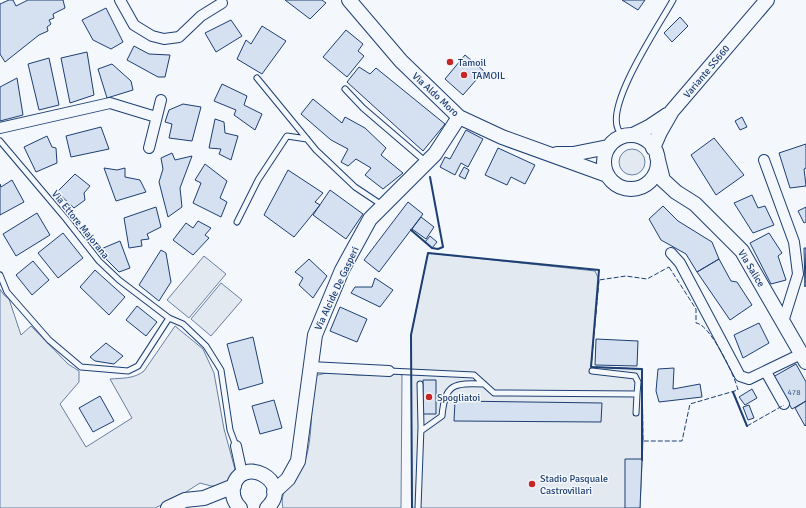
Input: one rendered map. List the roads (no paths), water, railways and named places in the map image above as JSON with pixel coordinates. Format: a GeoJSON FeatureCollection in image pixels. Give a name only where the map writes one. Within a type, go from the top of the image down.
{"type":"FeatureCollection","features":[{"type":"Feature","properties":{"kind":"main road","name":"Via Aldo Moro"},"geometry":{"type":"LineString","coordinates":[[349,0],[401,61],[459,116],[502,137],[607,175]]}},
{"type":"Feature","properties":{"kind":"main road","name":"Variante SS660"},"geometry":{"type":"LineString","coordinates":[[655,152],[660,132],[672,111],[767,0]]}},
{"type":"Feature","properties":{"kind":"main road"},"geometry":{"type":"LineString","coordinates":[[655,152],[656,172],[646,184],[632,189],[625,188],[618,185],[607,175],[604,161],[608,147],[615,140],[649,127],[672,111]]}},
{"type":"Feature","properties":{"kind":"main road","name":"Via Alcide De Gasperi"},"geometry":{"type":"LineString","coordinates":[[272,497],[284,473],[298,461],[315,335],[342,270],[370,219],[436,154],[459,116]]}},
{"type":"Feature","properties":{"kind":"main road"},"geometry":{"type":"LineString","coordinates":[[628,135],[644,139],[655,152],[663,180],[676,192]]}},
{"type":"Feature","properties":{"kind":"main road","name":"Via Aldo Moro"},"geometry":{"type":"LineString","coordinates":[[548,154],[573,154],[608,147]]}},
{"type":"Feature","properties":{"kind":"main road"},"geometry":{"type":"LineString","coordinates":[[646,184],[676,192]]}},
{"type":"Feature","properties":{"kind":"main road","name":"Via Salice"},"geometry":{"type":"LineString","coordinates":[[676,192],[695,204],[742,251],[804,358]]}},
{"type":"Feature","properties":{"kind":"main road"},"geometry":{"type":"LineString","coordinates":[[168,508],[185,500],[204,498],[253,471],[266,475],[272,497]]}},
{"type":"Feature","properties":{"kind":"main road"},"geometry":{"type":"LineString","coordinates":[[237,481],[233,497],[240,508]]}},
{"type":"Feature","properties":{"kind":"main road"},"geometry":{"type":"LineString","coordinates":[[204,498],[240,508]]}},
{"type":"Feature","properties":{"kind":"street"},"geometry":{"type":"LineString","coordinates":[[120,0],[134,25],[152,36],[164,39],[179,37],[201,16],[222,3]]}},
{"type":"Feature","properties":{"kind":"street"},"geometry":{"type":"LineString","coordinates":[[149,148],[161,100]]}},
{"type":"Feature","properties":{"kind":"street"},"geometry":{"type":"LineString","coordinates":[[0,128],[110,103],[156,117]]}},
{"type":"Feature","properties":{"kind":"street"},"geometry":{"type":"LineString","coordinates":[[764,160],[794,242],[798,274],[783,322]]}},
{"type":"Feature","properties":{"kind":"street"},"geometry":{"type":"LineString","coordinates":[[671,253],[680,263],[740,376],[749,379],[804,358]]}},
{"type":"Feature","properties":{"kind":"street"},"geometry":{"type":"LineString","coordinates":[[310,367],[389,371]]}},
{"type":"Feature","properties":{"kind":"street"},"geometry":{"type":"LineString","coordinates":[[766,372],[784,404]]}},
{"type":"Feature","properties":{"kind":"street"},"geometry":{"type":"LineString","coordinates":[[236,446],[247,466],[253,471]]}},
{"type":"Feature","properties":{"kind":"street"},"geometry":{"type":"LineString","coordinates":[[236,446],[241,469],[237,481]]}},
{"type":"Feature","properties":{"kind":"lane"},"geometry":{"type":"LineString","coordinates":[[628,135],[618,129],[616,119],[625,86],[633,69],[673,0]]}},
{"type":"Feature","properties":{"kind":"lane"},"geometry":{"type":"LineString","coordinates":[[257,78],[307,138],[355,186],[383,206]]}},
{"type":"Feature","properties":{"kind":"lane"},"geometry":{"type":"LineString","coordinates":[[345,89],[363,108],[427,163]]}},
{"type":"Feature","properties":{"kind":"lane"},"geometry":{"type":"LineString","coordinates":[[237,222],[258,180],[287,136],[307,138]]}},
{"type":"Feature","properties":{"kind":"lane","name":"Via Ettore Majorana"},"geometry":{"type":"LineString","coordinates":[[0,141],[66,219],[99,262],[119,280],[169,318],[183,324],[206,346],[221,370],[230,430],[236,446]]}},
{"type":"Feature","properties":{"kind":"lane"},"geometry":{"type":"LineString","coordinates":[[0,275],[7,292],[43,334],[81,367],[128,371],[138,366],[169,318]]}},
{"type":"Feature","properties":{"kind":"lane"},"geometry":{"type":"LineString","coordinates":[[389,371],[474,376],[494,393],[637,394]]}},
{"type":"Feature","properties":{"kind":"lane"},"geometry":{"type":"LineString","coordinates":[[592,371],[634,376],[638,382],[636,413]]}},
{"type":"Feature","properties":{"kind":"lane"},"geometry":{"type":"LineString","coordinates":[[421,431],[442,416],[443,398],[447,390],[462,383],[485,384]]}},
{"type":"Feature","properties":{"kind":"lane"},"geometry":{"type":"LineString","coordinates":[[418,508],[421,431],[420,384]]}},
{"type":"Feature","properties":{"kind":"place","name":"Tamoil"},"geometry":{"type":"Point","coordinates":[450,62]}},
{"type":"Feature","properties":{"kind":"place","name":"TAMOIL"},"geometry":{"type":"Point","coordinates":[464,75]}},
{"type":"Feature","properties":{"kind":"place","name":"Spogliatoi"},"geometry":{"type":"Point","coordinates":[429,397]}},
{"type":"Feature","properties":{"kind":"place","name":"Stadio Pasquale Castrovillari"},"geometry":{"type":"Point","coordinates":[532,484]}}]}
